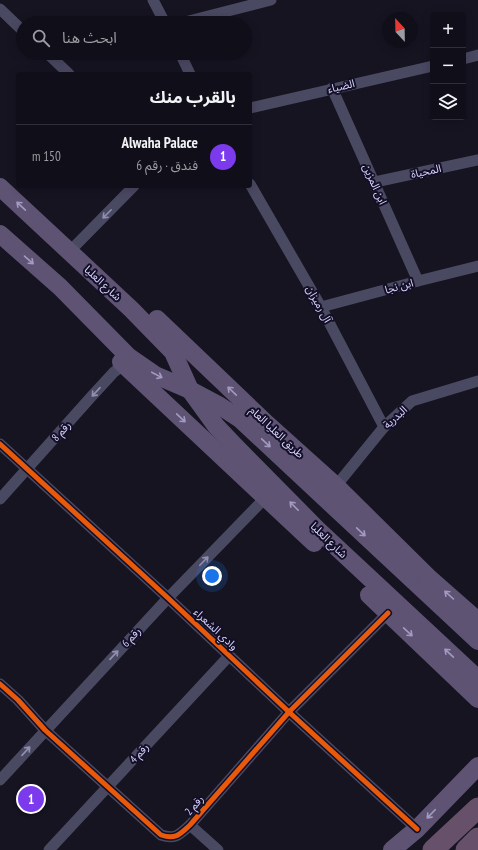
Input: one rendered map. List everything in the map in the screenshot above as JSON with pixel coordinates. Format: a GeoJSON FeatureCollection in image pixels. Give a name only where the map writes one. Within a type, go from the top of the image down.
{"type":"FeatureCollection","features":[{"type":"Feature","properties":{"kind":"highway"},"geometry":{"type":"LineString","coordinates":[[436,848],[478,808]]}},
{"type":"Feature","properties":{"kind":"highway"},"geometry":{"type":"LineString","coordinates":[[466,850],[478,838]]}},
{"type":"Feature","properties":{"kind":"main road","name":"شارع العليا"},"geometry":{"type":"LineString","coordinates":[[0,186],[131,309],[173,352],[190,390],[216,426],[328,540],[478,679]]}},
{"type":"Feature","properties":{"kind":"main road"},"geometry":{"type":"LineString","coordinates":[[0,234],[60,287],[129,357],[155,375],[190,390],[220,406],[240,419],[478,640]]}},
{"type":"Feature","properties":{"kind":"main road","name":"طريق العليا العام"},"geometry":{"type":"LineString","coordinates":[[69,252],[125,288],[267,424],[336,486],[428,577],[478,621]]}},
{"type":"Feature","properties":{"kind":"main road"},"geometry":{"type":"LineString","coordinates":[[60,287],[124,365],[266,497],[478,699]]}},
{"type":"Feature","properties":{"kind":"main road"},"geometry":{"type":"LineString","coordinates":[[448,798],[478,755]]}},
{"type":"Feature","properties":{"kind":"main road"},"geometry":{"type":"LineString","coordinates":[[392,850],[417,829],[478,766]]}},
{"type":"Feature","properties":{"kind":"street"},"geometry":{"type":"LineString","coordinates":[[153,0],[161,16]]}},
{"type":"Feature","properties":{"kind":"street"},"geometry":{"type":"LineString","coordinates":[[208,16],[271,0]]}},
{"type":"Feature","properties":{"kind":"street"},"geometry":{"type":"LineString","coordinates":[[0,10],[16,25]]}},
{"type":"Feature","properties":{"kind":"street"},"geometry":{"type":"LineString","coordinates":[[466,58],[478,55]]}},
{"type":"Feature","properties":{"kind":"street"},"geometry":{"type":"LineString","coordinates":[[54,60],[67,72]]}},
{"type":"Feature","properties":{"kind":"street"},"geometry":{"type":"LineString","coordinates":[[183,60],[189,72]]}},
{"type":"Feature","properties":{"kind":"street","name":"الضياء"},"geometry":{"type":"LineString","coordinates":[[252,108],[430,67]]}},
{"type":"Feature","properties":{"kind":"street","name":"ابن المزين"},"geometry":{"type":"LineString","coordinates":[[332,88],[418,280]]}},
{"type":"Feature","properties":{"kind":"street","name":"المحياة"},"geometry":{"type":"LineString","coordinates":[[375,182],[478,160]]}},
{"type":"Feature","properties":{"kind":"street","name":"آل رميزان"},"geometry":{"type":"LineString","coordinates":[[252,187],[321,307],[384,427]]}},
{"type":"Feature","properties":{"kind":"street"},"geometry":{"type":"LineString","coordinates":[[69,252],[132,188]]}},
{"type":"Feature","properties":{"kind":"street","name":"ابن نجا"},"geometry":{"type":"LineString","coordinates":[[321,307],[418,280],[478,266]]}},
{"type":"Feature","properties":{"kind":"street","name":"رقم 8"},"geometry":{"type":"LineString","coordinates":[[0,499],[105,382],[124,365]]}},
{"type":"Feature","properties":{"kind":"street","name":"البدرية"},"geometry":{"type":"LineString","coordinates":[[336,486],[384,427],[412,401],[478,381]]}},
{"type":"Feature","properties":{"kind":"street","name":"وادي الشعراء"},"geometry":{"type":"LineString","coordinates":[[0,444],[417,829]]}},
{"type":"Feature","properties":{"kind":"street","name":"رقم 6"},"geometry":{"type":"LineString","coordinates":[[0,780],[168,598],[266,497]]}},
{"type":"Feature","properties":{"kind":"street","name":"رقم 2"},"geometry":{"type":"LineString","coordinates":[[0,684],[18,700],[45,730],[107,787],[161,835],[169,838],[178,836],[190,825],[289,712],[388,613]]}},
{"type":"Feature","properties":{"kind":"street","name":"رقم 4"},"geometry":{"type":"LineString","coordinates":[[49,850],[229,656]]}},
{"type":"Feature","properties":{"kind":"street"},"geometry":{"type":"LineString","coordinates":[[190,825],[218,850]]}},
{"type":"Feature","properties":{"kind":"cycle path"},"geometry":{"type":"LineString","coordinates":[[0,444],[417,829]]}},
{"type":"Feature","properties":{"kind":"cycle path"},"geometry":{"type":"LineString","coordinates":[[0,684],[18,700],[45,730],[161,835],[170,837],[177,835],[190,825],[289,712],[388,613]]}},
{"type":"Feature","properties":{"kind":"place","name":"Alwaha Palace"},"geometry":{"type":"Point","coordinates":[31,799]}}]}
